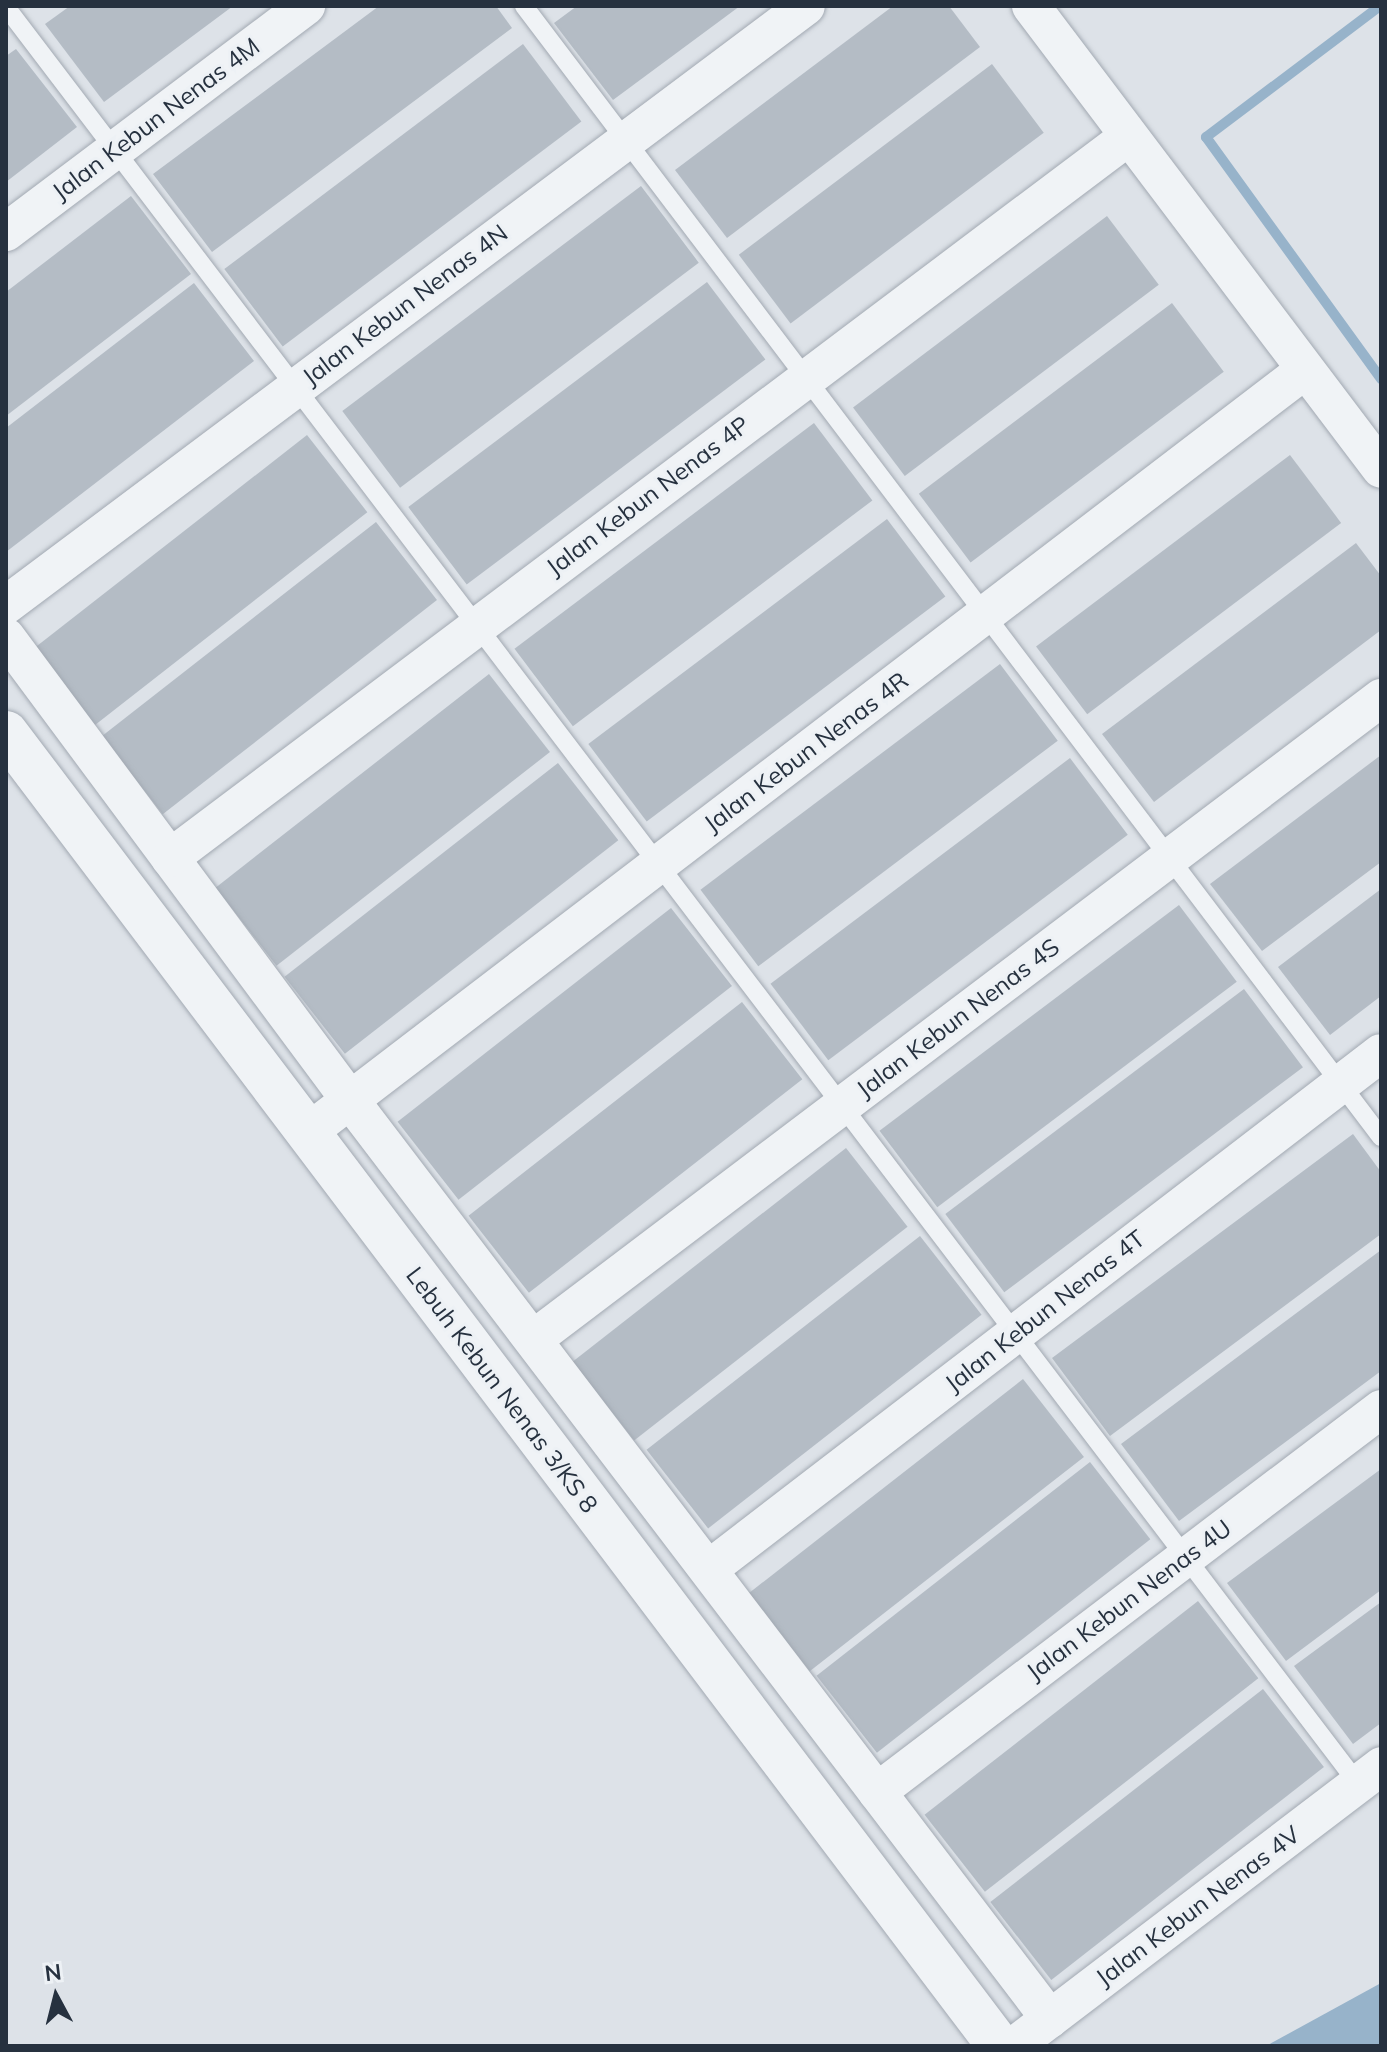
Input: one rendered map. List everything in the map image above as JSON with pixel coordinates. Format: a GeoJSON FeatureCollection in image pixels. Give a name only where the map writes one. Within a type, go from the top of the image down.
{"type":"FeatureCollection","features":[{"type":"Feature","properties":{"kind":"street","name":"Jalan Kebun Nenas 4M"},"geometry":{"type":"LineString","coordinates":[[6,232],[306,6]]}},
{"type":"Feature","properties":{"kind":"street","name":"Jalan Kebun Nenas 4N"},"geometry":{"type":"LineString","coordinates":[[6,605],[806,6]]}},
{"type":"Feature","properties":{"kind":"street"},"geometry":{"type":"LineString","coordinates":[[1031,6],[1381,469]]}},
{"type":"Feature","properties":{"kind":"street","name":"Jalan Kebun Nenas 4P"},"geometry":{"type":"LineString","coordinates":[[170,858],[1129,136]]}},
{"type":"Feature","properties":{"kind":"street","name":"Jalan Kebun Nenas 4R"},"geometry":{"type":"LineString","coordinates":[[307,1133],[1305,370]]}},
{"type":"Feature","properties":{"kind":"street"},"geometry":{"type":"LineString","coordinates":[[6,637],[350,1100],[535,1338],[1050,2019]]}},
{"type":"Feature","properties":{"kind":"street","name":"Jalan Kebun Nenas 4S"},"geometry":{"type":"LineString","coordinates":[[535,1338],[1381,698]]}},
{"type":"Feature","properties":{"kind":"street","name":"Lebuh Kebun Nenas 3/KS 8"},"geometry":{"type":"LineString","coordinates":[[6,733],[999,2046]]}},
{"type":"Feature","properties":{"kind":"street","name":"Jalan Kebun Nenas 4T"},"geometry":{"type":"LineString","coordinates":[[709,1569],[1381,1053]]}},
{"type":"Feature","properties":{"kind":"street","name":"Jalan Kebun Nenas 4U"},"geometry":{"type":"LineString","coordinates":[[877,1792],[1381,1409]]}},
{"type":"Feature","properties":{"kind":"street","name":"Jalan Kebun Nenas 4V"},"geometry":{"type":"LineString","coordinates":[[1014,2046],[1370,1775]]}},
{"type":"Feature","properties":{"kind":"lane"},"geometry":{"type":"LineString","coordinates":[[524,6],[1381,1137]]}},
{"type":"Feature","properties":{"kind":"lane"},"geometry":{"type":"LineString","coordinates":[[6,7],[1186,1557],[1370,1775]]}},
{"type":"Feature","properties":{"kind":"water"},"geometry":{"type":"Polygon","coordinates":[[[1381,1983],[1381,2046],[1266,2046],[1381,1983]]]}},
{"type":"Feature","properties":{"kind":"building"},"geometry":{"type":"Polygon","coordinates":[[[70,6],[233,6],[104,102],[45,24],[70,6]]]}},
{"type":"Feature","properties":{"kind":"building"},"geometry":{"type":"Polygon","coordinates":[[[379,6],[496,6],[512,28],[212,252],[153,174],[379,6]]]}},
{"type":"Feature","properties":{"kind":"building"},"geometry":{"type":"Polygon","coordinates":[[[577,6],[740,6],[613,100],[554,23],[577,6]]]}},
{"type":"Feature","properties":{"kind":"building"},"geometry":{"type":"Polygon","coordinates":[[[893,6],[949,6],[980,47],[727,238],[675,170],[893,6]]]}},
{"type":"Feature","properties":{"kind":"building"},"geometry":{"type":"Polygon","coordinates":[[[523,44],[581,121],[283,347],[224,269],[523,44]]]}},
{"type":"Feature","properties":{"kind":"building"},"geometry":{"type":"Polygon","coordinates":[[[16,49],[77,127],[6,182],[6,56],[16,49]]]}},
{"type":"Feature","properties":{"kind":"building"},"geometry":{"type":"Polygon","coordinates":[[[992,64],[1044,133],[791,323],[739,255],[992,64]]]}},
{"type":"Feature","properties":{"kind":"building"},"geometry":{"type":"Polygon","coordinates":[[[641,186],[699,263],[400,488],[342,411],[641,186]]]}},
{"type":"Feature","properties":{"kind":"building"},"geometry":{"type":"Polygon","coordinates":[[[131,196],[191,274],[6,416],[6,292],[131,196]]]}},
{"type":"Feature","properties":{"kind":"building"},"geometry":{"type":"Polygon","coordinates":[[[1107,216],[1159,285],[905,476],[853,407],[1107,216]]]}},
{"type":"Feature","properties":{"kind":"building"},"geometry":{"type":"Polygon","coordinates":[[[707,282],[765,359],[467,585],[408,507],[707,282]]]}},
{"type":"Feature","properties":{"kind":"building"},"geometry":{"type":"Polygon","coordinates":[[[194,283],[254,361],[6,552],[6,428],[194,283]]]}},
{"type":"Feature","properties":{"kind":"building"},"geometry":{"type":"Polygon","coordinates":[[[1172,303],[1224,372],[971,562],[919,494],[1172,303]]]}},
{"type":"Feature","properties":{"kind":"building"},"geometry":{"type":"Polygon","coordinates":[[[814,423],[872,500],[573,726],[515,649],[814,423]]]}},
{"type":"Feature","properties":{"kind":"building"},"geometry":{"type":"Polygon","coordinates":[[[307,435],[367,512],[93,726],[33,649],[307,435]]]}},
{"type":"Feature","properties":{"kind":"building"},"geometry":{"type":"Polygon","coordinates":[[[1290,455],[1341,523],[1087,714],[1036,646],[1290,455]]]}},
{"type":"Feature","properties":{"kind":"building"},"geometry":{"type":"Polygon","coordinates":[[[887,519],[945,596],[647,822],[588,744],[887,519]]]}},
{"type":"Feature","properties":{"kind":"building"},"geometry":{"type":"Polygon","coordinates":[[[376,522],[437,600],[163,814],[102,736],[376,522]]]}},
{"type":"Feature","properties":{"kind":"building"},"geometry":{"type":"Polygon","coordinates":[[[1356,543],[1381,576],[1381,630],[1154,802],[1102,734],[1356,543]]]}},
{"type":"Feature","properties":{"kind":"building"},"geometry":{"type":"Polygon","coordinates":[[[1000,664],[1058,741],[758,966],[701,890],[1000,664]]]}},
{"type":"Feature","properties":{"kind":"building"},"geometry":{"type":"Polygon","coordinates":[[[489,674],[550,752],[277,966],[216,888],[489,674]]]}},
{"type":"Feature","properties":{"kind":"building"},"geometry":{"type":"Polygon","coordinates":[[[1381,755],[1381,862],[1262,951],[1210,884],[1381,755]]]}},
{"type":"Feature","properties":{"kind":"building"},"geometry":{"type":"Polygon","coordinates":[[[1070,758],[1128,835],[828,1060],[771,984],[1070,758]]]}},
{"type":"Feature","properties":{"kind":"building"},"geometry":{"type":"Polygon","coordinates":[[[558,763],[618,840],[345,1054],[285,977],[558,763]]]}},
{"type":"Feature","properties":{"kind":"building"},"geometry":{"type":"Polygon","coordinates":[[[1381,889],[1381,996],[1330,1035],[1278,967],[1381,889]]]}},
{"type":"Feature","properties":{"kind":"building"},"geometry":{"type":"Polygon","coordinates":[[[1179,905],[1237,982],[937,1207],[880,1131],[1179,905]]]}},
{"type":"Feature","properties":{"kind":"building"},"geometry":{"type":"Polygon","coordinates":[[[671,908],[732,986],[459,1200],[398,1122],[671,908]]]}},
{"type":"Feature","properties":{"kind":"building"},"geometry":{"type":"Polygon","coordinates":[[[1244,989],[1303,1067],[1004,1292],[945,1214],[1244,989]]]}},
{"type":"Feature","properties":{"kind":"building"},"geometry":{"type":"Polygon","coordinates":[[[742,1002],[802,1079],[529,1293],[469,1216],[742,1002]]]}},
{"type":"Feature","properties":{"kind":"building"},"geometry":{"type":"Polygon","coordinates":[[[1353,1134],[1381,1172],[1381,1234],[1110,1436],[1052,1358],[1353,1134]]]}},
{"type":"Feature","properties":{"kind":"building"},"geometry":{"type":"Polygon","coordinates":[[[846,1148],[908,1227],[634,1440],[573,1362],[846,1148]]]}},
{"type":"Feature","properties":{"kind":"building"},"geometry":{"type":"Polygon","coordinates":[[[920,1236],[982,1315],[708,1528],[647,1450],[920,1236]]]}},
{"type":"Feature","properties":{"kind":"building"},"geometry":{"type":"Polygon","coordinates":[[[1381,1250],[1381,1371],[1179,1521],[1121,1444],[1381,1250]]]}},
{"type":"Feature","properties":{"kind":"building"},"geometry":{"type":"Polygon","coordinates":[[[1023,1379],[1084,1457],[810,1671],[749,1593],[1023,1379]]]}},
{"type":"Feature","properties":{"kind":"building"},"geometry":{"type":"Polygon","coordinates":[[[1090,1462],[1150,1539],[877,1753],[817,1676],[1090,1462]]]}},
{"type":"Feature","properties":{"kind":"building"},"geometry":{"type":"Polygon","coordinates":[[[1381,1469],[1381,1590],[1286,1661],[1227,1583],[1381,1469]]]}},
{"type":"Feature","properties":{"kind":"building"},"geometry":{"type":"Polygon","coordinates":[[[1198,1601],[1258,1678],[985,1892],[925,1815],[1198,1601]]]}},
{"type":"Feature","properties":{"kind":"building"},"geometry":{"type":"Polygon","coordinates":[[[1381,1602],[1381,1723],[1353,1744],[1294,1666],[1381,1602]]]}},
{"type":"Feature","properties":{"kind":"building"},"geometry":{"type":"Polygon","coordinates":[[[1263,1689],[1324,1767],[1051,1980],[990,1902],[1263,1689]]]}},
{"type":"Feature","properties":{"kind":"waterway"},"geometry":{"type":"LineString","coordinates":[[1380,6],[1206,137],[1381,379]]}}]}
